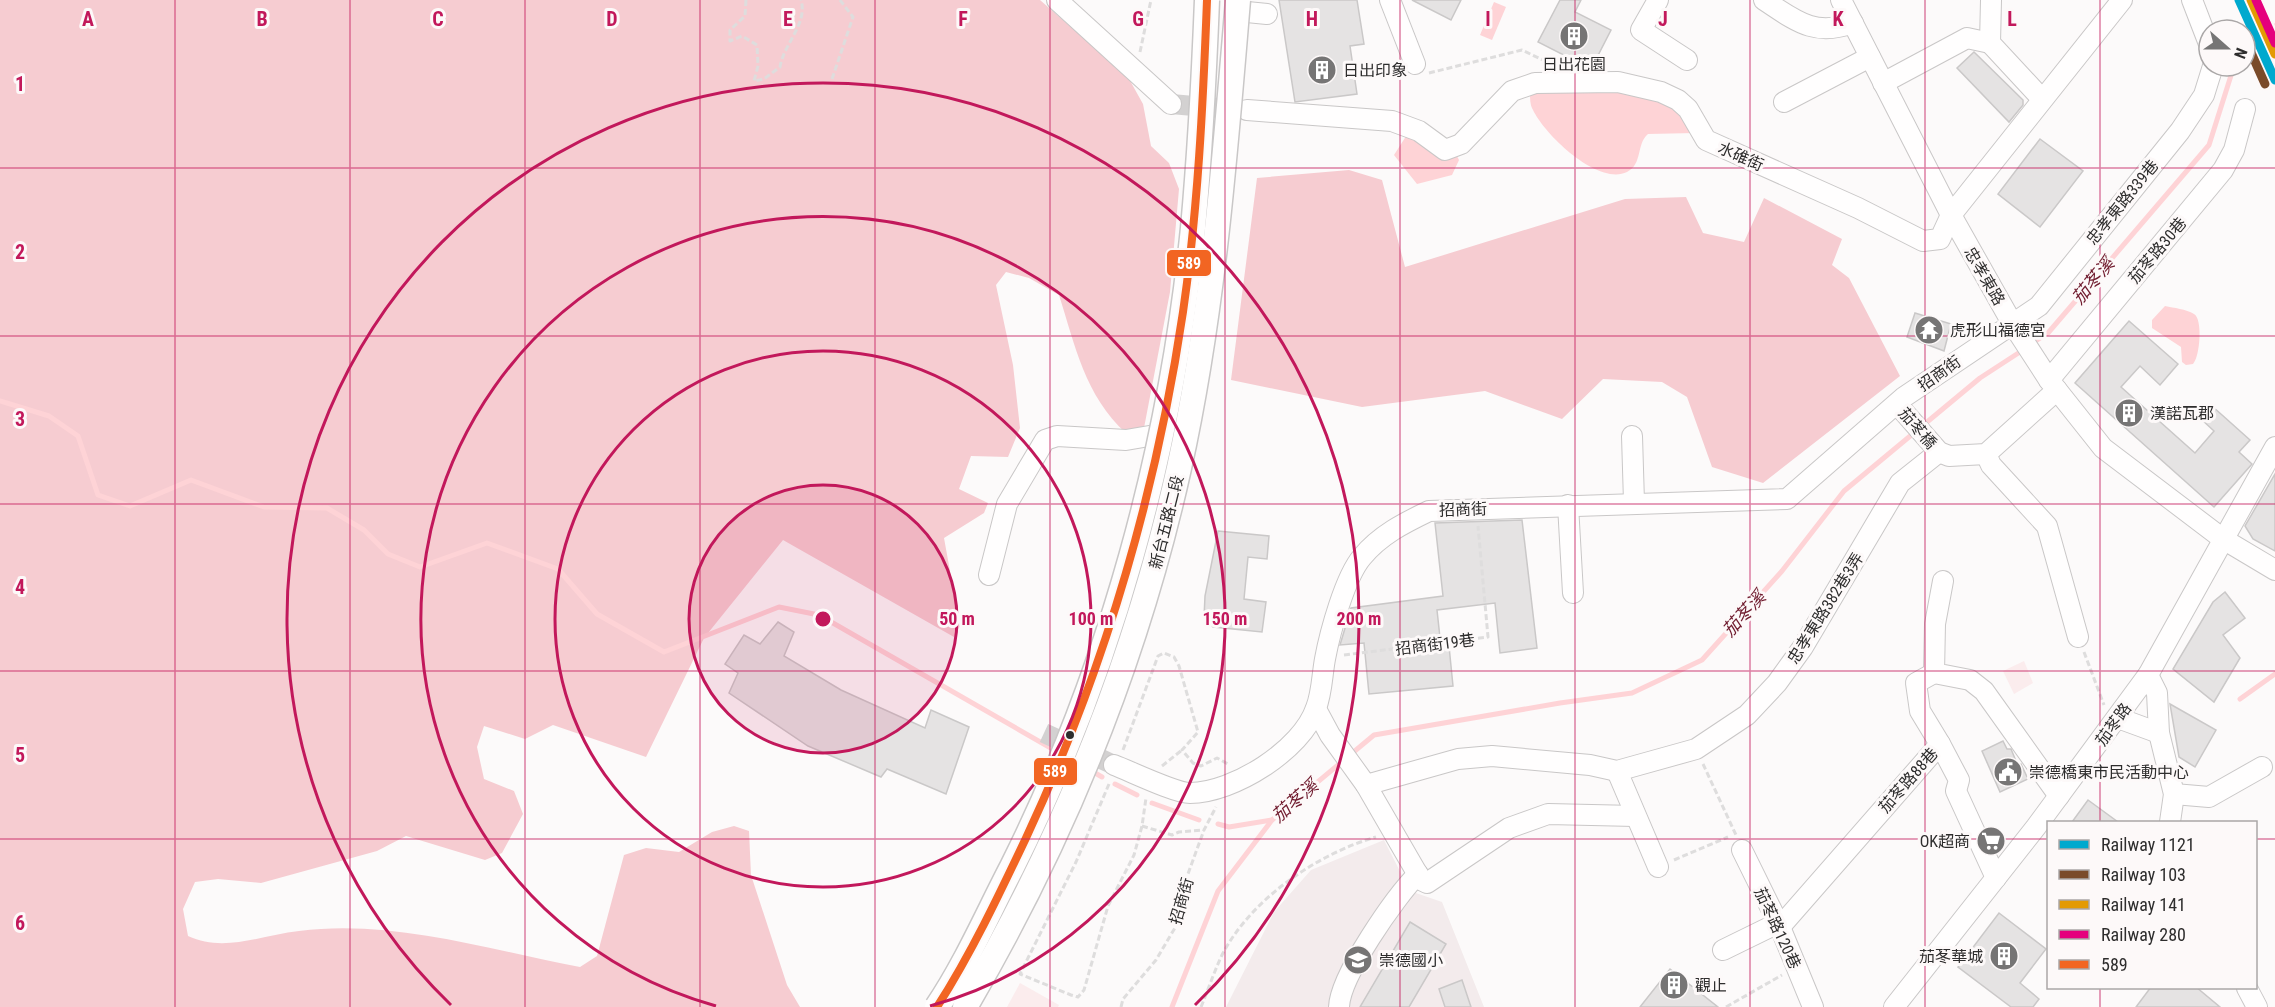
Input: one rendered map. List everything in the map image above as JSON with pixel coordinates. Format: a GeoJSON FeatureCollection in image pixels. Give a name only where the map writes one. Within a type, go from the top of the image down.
{"type":"FeatureCollection","features":[{"type":"Feature","properties":{"kind":"main road","name":"新台五路二段"},"geometry":{"type":"LineString","coordinates":[[937,1007],[1033,824],[1066,746],[1104,642],[1138,534],[1161,434],[1193,229],[1208,0]]}},
{"type":"Feature","properties":{"kind":"main road","name":"新台五路二段"},"geometry":{"type":"LineString","coordinates":[[965,1007],[1004,941],[1056,835],[1117,684],[1149,589],[1179,466],[1213,257],[1228,123],[1237,6]]}},
{"type":"Feature","properties":{"kind":"street"},"geometry":{"type":"LineString","coordinates":[[1057,0],[1171,104]]}},
{"type":"Feature","properties":{"kind":"street"},"geometry":{"type":"LineString","coordinates":[[1390,0],[1415,64]]}},
{"type":"Feature","properties":{"kind":"street"},"geometry":{"type":"LineString","coordinates":[[1658,0],[1641,30],[1687,60]]}},
{"type":"Feature","properties":{"kind":"street"},"geometry":{"type":"LineString","coordinates":[[1764,0],[1799,23],[1832,30],[1852,23]]}},
{"type":"Feature","properties":{"kind":"street","name":"忠孝東路"},"geometry":{"type":"LineString","coordinates":[[1841,0],[1951,215],[2014,326],[2050,381],[2103,448],[2223,539],[2275,570]]}},
{"type":"Feature","properties":{"kind":"street"},"geometry":{"type":"LineString","coordinates":[[1990,43],[1991,0]]}},
{"type":"Feature","properties":{"kind":"street","name":"水碓街"},"geometry":{"type":"LineString","coordinates":[[1247,110],[1392,121],[1419,131],[1445,150],[1461,144],[1512,91],[1534,83],[1618,82],[1661,92],[1678,100],[1688,109],[1706,140],[1858,208],[1923,241],[1940,240],[1951,215],[2041,98],[2122,0]]}},
{"type":"Feature","properties":{"kind":"street"},"geometry":{"type":"LineString","coordinates":[[2192,0],[2199,18]]}},
{"type":"Feature","properties":{"kind":"street"},"geometry":{"type":"LineString","coordinates":[[1237,6],[1267,14]]}},
{"type":"Feature","properties":{"kind":"street"},"geometry":{"type":"LineString","coordinates":[[1883,83],[1967,38],[1990,43],[2041,98]]}},
{"type":"Feature","properties":{"kind":"street"},"geometry":{"type":"LineString","coordinates":[[1784,102],[1870,57]]}},
{"type":"Feature","properties":{"kind":"street","name":"忠孝東路339巷"},"geometry":{"type":"LineString","coordinates":[[2014,326],[2039,306],[2180,131],[2204,95],[2209,78]]}},
{"type":"Feature","properties":{"kind":"street","name":"茄苳路30巷"},"geometry":{"type":"LineString","coordinates":[[1986,454],[2050,381],[2223,170],[2234,150],[2245,109]]}},
{"type":"Feature","properties":{"kind":"street","name":"招商街"},"geometry":{"type":"LineString","coordinates":[[1231,784],[1263,768],[1293,743],[1316,709],[1325,657],[1339,607],[1361,558],[1392,528],[1429,511],[1634,502],[1787,499],[1897,404],[2014,326]]}},
{"type":"Feature","properties":{"kind":"street","name":"茄苳橋"},"geometry":{"type":"LineString","coordinates":[[1897,404],[1939,452]]}},
{"type":"Feature","properties":{"kind":"street"},"geometry":{"type":"LineString","coordinates":[[989,575],[1007,504],[1045,440],[1057,436],[1126,440],[1161,434]]}},
{"type":"Feature","properties":{"kind":"street"},"geometry":{"type":"LineString","coordinates":[[1632,436],[1634,502]]}},
{"type":"Feature","properties":{"kind":"street","name":"茄苳路"},"geometry":{"type":"LineString","coordinates":[[1896,1006],[2059,796],[2148,675],[2275,447]]}},
{"type":"Feature","properties":{"kind":"street"},"geometry":{"type":"LineString","coordinates":[[1939,452],[1949,456],[1986,454],[1991,465],[2047,526],[2078,637]]}},
{"type":"Feature","properties":{"kind":"street","name":"忠孝東路382巷3弄"},"geometry":{"type":"LineString","coordinates":[[1617,771],[1696,749],[1747,715],[1778,682],[1803,647],[1900,483],[1939,452]]}},
{"type":"Feature","properties":{"kind":"street"},"geometry":{"type":"LineString","coordinates":[[1568,505],[1573,593]]}},
{"type":"Feature","properties":{"kind":"street"},"geometry":{"type":"LineString","coordinates":[[1934,673],[1935,624],[1943,581]]}},
{"type":"Feature","properties":{"kind":"street"},"geometry":{"type":"LineString","coordinates":[[1940,744],[1920,711],[1916,683],[1934,673],[1970,680],[1984,691],[2059,796]]}},
{"type":"Feature","properties":{"kind":"street"},"geometry":{"type":"LineString","coordinates":[[2148,675],[2157,693],[2159,733],[2174,794],[2170,821]]}},
{"type":"Feature","properties":{"kind":"street"},"geometry":{"type":"LineString","coordinates":[[1316,709],[1330,735],[1366,785],[1418,874],[1427,883],[1509,828],[1548,814],[1635,816]]}},
{"type":"Feature","properties":{"kind":"street"},"geometry":{"type":"LineString","coordinates":[[2115,722],[2159,733]]}},
{"type":"Feature","properties":{"kind":"street","name":"茄苳路88巷"},"geometry":{"type":"LineString","coordinates":[[1779,925],[1940,744],[1959,780],[1956,790],[1996,878]]}},
{"type":"Feature","properties":{"kind":"street"},"geometry":{"type":"LineString","coordinates":[[1366,785],[1428,765],[1492,756],[1590,765],[1617,771],[1658,867]]}},
{"type":"Feature","properties":{"kind":"street"},"geometry":{"type":"LineString","coordinates":[[1115,767],[1188,793],[1231,784]]}},
{"type":"Feature","properties":{"kind":"street"},"geometry":{"type":"LineString","coordinates":[[2174,794],[2209,797],[2262,767]]}},
{"type":"Feature","properties":{"kind":"street"},"geometry":{"type":"LineString","coordinates":[[1033,824],[1056,835]]}},
{"type":"Feature","properties":{"kind":"street","name":"茄苳路120巷"},"geometry":{"type":"LineString","coordinates":[[1742,850],[1779,925],[1813,1007]]}},
{"type":"Feature","properties":{"kind":"street"},"geometry":{"type":"LineString","coordinates":[[1338,1007],[1354,966],[1376,931],[1418,874]]}},
{"type":"Feature","properties":{"kind":"street"},"geometry":{"type":"LineString","coordinates":[[1723,950],[1779,925]]}},
{"type":"Feature","properties":{"kind":"street"},"geometry":{"type":"LineString","coordinates":[[2248,989],[2257,1007]]}},
{"type":"Feature","properties":{"kind":"path"},"geometry":{"type":"LineString","coordinates":[[746,0],[745,16],[730,30],[730,41],[742,36],[757,45],[758,58],[754,81],[764,79],[780,67],[782,55],[797,29],[803,10],[801,0]]}},
{"type":"Feature","properties":{"kind":"path"},"geometry":{"type":"LineString","coordinates":[[832,79],[854,17],[840,0]]}},
{"type":"Feature","properties":{"kind":"path"},"geometry":{"type":"LineString","coordinates":[[1136,72],[1151,0]]}},
{"type":"Feature","properties":{"kind":"path"},"geometry":{"type":"LineString","coordinates":[[1415,64],[1432,74],[1522,51],[1550,64]]}},
{"type":"Feature","properties":{"kind":"path","name":"招商街19巷"},"geometry":{"type":"LineString","coordinates":[[1325,657],[1488,637],[1476,509]]}},
{"type":"Feature","properties":{"kind":"path"},"geometry":{"type":"LineString","coordinates":[[2078,637],[2115,722]]}},
{"type":"Feature","properties":{"kind":"path"},"geometry":{"type":"LineString","coordinates":[[1147,792],[1142,826],[1129,868],[1108,906],[1100,927],[1084,990],[1078,997],[1020,974],[1076,862],[1158,656],[1164,653],[1174,657],[1179,666],[1198,732],[1182,750],[1160,767]]}},
{"type":"Feature","properties":{"kind":"path"},"geometry":{"type":"LineString","coordinates":[[1696,749],[1742,850]]}},
{"type":"Feature","properties":{"kind":"path"},"geometry":{"type":"LineString","coordinates":[[1182,750],[1193,763],[1201,766],[1217,758],[1229,765],[1231,784]]}},
{"type":"Feature","properties":{"kind":"path","name":"招商街"},"geometry":{"type":"LineString","coordinates":[[1121,1007],[1124,999],[1156,960],[1179,921],[1185,882],[1204,830],[1231,784]]}},
{"type":"Feature","properties":{"kind":"path"},"geometry":{"type":"LineString","coordinates":[[1142,826],[1172,835],[1179,832],[1204,830]]}},
{"type":"Feature","properties":{"kind":"path"},"geometry":{"type":"LineString","coordinates":[[1201,1007],[1222,955],[1246,921],[1298,872],[1360,842],[1392,833]]}},
{"type":"Feature","properties":{"kind":"path"},"geometry":{"type":"LineString","coordinates":[[1658,867],[1730,837],[1742,850]]}},
{"type":"Feature","properties":{"kind":"path"},"geometry":{"type":"LineString","coordinates":[[1726,1007],[1796,966]]}},
{"type":"Feature","properties":{"kind":"shaded area"},"geometry":{"type":"Polygon","coordinates":[[[0,0],[1040,0],[1128,77],[1143,104],[1151,146],[1169,163],[1179,189],[1170,292],[1144,428],[1126,433],[1100,403],[1076,351],[1059,295],[1029,278],[1006,272],[996,285],[1013,365],[1020,428],[1008,457],[971,456],[959,489],[988,503],[984,513],[944,538],[960,626],[954,637],[783,540],[704,638],[646,757],[553,725],[525,739],[484,726],[477,747],[484,779],[514,791],[523,814],[502,853],[485,860],[406,836],[377,851],[261,883],[218,879],[195,882],[183,909],[188,936],[215,943],[243,941],[299,931],[334,928],[370,929],[441,938],[580,967],[597,956],[624,855],[646,848],[679,852],[712,832],[734,826],[749,831],[751,875],[787,985],[800,1007],[0,1007],[0,0]]]}},
{"type":"Feature","properties":{"kind":"shaded area"},"geometry":{"type":"Polygon","coordinates":[[[1494,2],[1506,7],[1492,40],[1480,35],[1494,2]]]}},
{"type":"Feature","properties":{"kind":"shaded area"},"geometry":{"type":"Polygon","coordinates":[[[1616,87],[1673,104],[1695,133],[1648,134],[1644,138],[1638,159],[1632,168],[1627,172],[1615,174],[1602,172],[1574,156],[1560,144],[1539,120],[1531,104],[1530,92],[1616,87]]]}},
{"type":"Feature","properties":{"kind":"shaded area"},"geometry":{"type":"Polygon","coordinates":[[[1410,130],[1456,154],[1459,160],[1452,175],[1417,184],[1394,155],[1410,130]]]}},
{"type":"Feature","properties":{"kind":"shaded area"},"geometry":{"type":"Polygon","coordinates":[[[1349,170],[1382,180],[1405,267],[1625,199],[1686,197],[1703,233],[1744,242],[1764,198],[1842,239],[1832,265],[1849,278],[1900,376],[1763,483],[1712,467],[1687,397],[1662,382],[1603,379],[1562,419],[1485,391],[1362,407],[1231,380],[1257,178],[1349,170]]]}},
{"type":"Feature","properties":{"kind":"shaded area"},"geometry":{"type":"Polygon","coordinates":[[[2165,306],[2187,311],[2197,317],[2200,338],[2193,364],[2186,365],[2182,362],[2181,347],[2152,328],[2152,320],[2165,306]]]}},
{"type":"Feature","properties":{"kind":"shaded area"},"geometry":{"type":"Polygon","coordinates":[[[2024,661],[2033,683],[2014,694],[2003,671],[2024,661]]]}},
{"type":"Feature","properties":{"kind":"shaded area","name":"崇德國小"},"geometry":{"type":"Polygon","coordinates":[[[1384,840],[1410,891],[1442,902],[1484,1007],[1226,1007],[1274,912],[1311,870],[1384,840]]]}},
{"type":"Feature","properties":{"kind":"shaded area"},"geometry":{"type":"Polygon","coordinates":[[[1020,983],[1059,1005],[1058,1007],[1007,1007],[1020,983]]]}},
{"type":"Feature","properties":{"kind":"building","name":"日出印象"},"geometry":{"type":"Polygon","coordinates":[[[1279,0],[1357,0],[1364,44],[1350,46],[1357,94],[1295,102],[1279,0]]]}},
{"type":"Feature","properties":{"kind":"building"},"geometry":{"type":"Polygon","coordinates":[[[1412,0],[1461,0],[1451,20],[1412,0]]]}},
{"type":"Feature","properties":{"kind":"building","name":"日出花園"},"geometry":{"type":"Polygon","coordinates":[[[1560,0],[1581,0],[1575,12],[1611,30],[1591,69],[1538,42],[1560,0]]]}},
{"type":"Feature","properties":{"kind":"building"},"geometry":{"type":"Polygon","coordinates":[[[1974,52],[2023,100],[2023,105],[2009,122],[1957,68],[1974,52]]]}},
{"type":"Feature","properties":{"kind":"building"},"geometry":{"type":"Polygon","coordinates":[[[2040,139],[2083,171],[2040,227],[1998,194],[2040,139]]]}},
{"type":"Feature","properties":{"kind":"building","name":"虎形山福德宮"},"geometry":{"type":"Polygon","coordinates":[[[1915,313],[1951,324],[1944,351],[1907,337],[1915,313]]]}},
{"type":"Feature","properties":{"kind":"building","name":"漢諾瓦郡"},"geometry":{"type":"Polygon","coordinates":[[[2129,321],[2178,364],[2160,385],[2140,366],[2121,387],[2195,453],[2214,431],[2201,419],[2212,406],[2250,440],[2239,452],[2252,464],[2214,507],[2075,383],[2129,321]]]}},
{"type":"Feature","properties":{"kind":"building"},"geometry":{"type":"Polygon","coordinates":[[[2275,474],[2275,551],[2253,539],[2245,526],[2275,474]]]}},
{"type":"Feature","properties":{"kind":"building"},"geometry":{"type":"Polygon","coordinates":[[[1522,520],[1537,648],[1500,653],[1495,603],[1437,610],[1441,647],[1449,646],[1453,686],[1369,694],[1364,643],[1340,645],[1351,608],[1443,596],[1435,523],[1522,520]]]}},
{"type":"Feature","properties":{"kind":"building"},"geometry":{"type":"Polygon","coordinates":[[[1218,531],[1269,536],[1267,559],[1248,557],[1244,599],[1266,602],[1262,632],[1213,627],[1204,618],[1205,596],[1218,531]]]}},
{"type":"Feature","properties":{"kind":"building"},"geometry":{"type":"Polygon","coordinates":[[[2225,592],[2245,618],[2223,635],[2240,658],[2214,702],[2173,669],[2213,602],[2225,592]]]}},
{"type":"Feature","properties":{"kind":"building"},"geometry":{"type":"Polygon","coordinates":[[[778,622],[794,632],[784,656],[841,690],[925,728],[931,710],[969,727],[946,794],[887,769],[881,777],[808,746],[729,693],[738,673],[725,664],[744,635],[760,644],[778,622]]]}},
{"type":"Feature","properties":{"kind":"building"},"geometry":{"type":"Polygon","coordinates":[[[2170,704],[2216,730],[2195,767],[2179,757],[2170,704]]]}},
{"type":"Feature","properties":{"kind":"building","name":"崇德橋東市民活動中心"},"geometry":{"type":"Polygon","coordinates":[[[2003,741],[2007,749],[2011,749],[2018,766],[2021,764],[2028,779],[2000,792],[1982,751],[2003,741]]]}},
{"type":"Feature","properties":{"kind":"building"},"geometry":{"type":"Polygon","coordinates":[[[2088,800],[2117,821],[2073,821],[2088,800]]]}},
{"type":"Feature","properties":{"kind":"building","name":"茄苳華城"},"geometry":{"type":"Polygon","coordinates":[[[1999,913],[2046,949],[2020,983],[2039,999],[2033,1007],[2011,1007],[1958,967],[1999,913]]]}},
{"type":"Feature","properties":{"kind":"building"},"geometry":{"type":"Polygon","coordinates":[[[1410,922],[1446,944],[1409,1007],[1360,1007],[1410,922]]]}},
{"type":"Feature","properties":{"kind":"building","name":"觀止"},"geometry":{"type":"Polygon","coordinates":[[[1670,969],[1718,1007],[1640,1007],[1670,969]]]}},
{"type":"Feature","properties":{"kind":"building"},"geometry":{"type":"Polygon","coordinates":[[[1462,980],[1471,1007],[1445,1007],[1439,989],[1462,980]]]}},
{"type":"Feature","properties":{"kind":"building"},"geometry":{"type":"Polygon","coordinates":[[[2150,989],[2198,989],[2220,1007],[2136,1007],[2150,989]]]}},
{"type":"Feature","properties":{"kind":"waterway","name":"茄苳溪"},"geometry":{"type":"LineString","coordinates":[[2257,40],[2275,26]]}},
{"type":"Feature","properties":{"kind":"waterway","name":"茄苳溪"},"geometry":{"type":"LineString","coordinates":[[2031,344],[2048,333],[2209,145],[2230,78]]}},
{"type":"Feature","properties":{"kind":"waterway","name":"茄苳溪"},"geometry":{"type":"LineString","coordinates":[[1172,1007],[1218,891],[1272,820],[1374,735],[1632,693],[1702,660],[1782,571],[1844,491],[1980,378],[2023,350]]}},
{"type":"Feature","properties":{"kind":"waterway"},"geometry":{"type":"LineString","coordinates":[[0,401],[49,416],[78,436],[98,495],[130,506],[191,480],[264,507],[327,508],[364,530],[388,554],[420,567],[487,543],[558,569],[597,614],[664,652],[779,607],[819,615],[1056,751]]}},
{"type":"Feature","properties":{"kind":"waterway"},"geometry":{"type":"LineString","coordinates":[[2240,699],[2275,674]]}},
{"type":"Feature","properties":{"kind":"waterway"},"geometry":{"type":"LineString","coordinates":[[1090,770],[1102,777]]}},
{"type":"Feature","properties":{"kind":"waterway"},"geometry":{"type":"LineString","coordinates":[[1115,784],[1137,795]]}},
{"type":"Feature","properties":{"kind":"waterway"},"geometry":{"type":"LineString","coordinates":[[1152,803],[1199,820]]}},
{"type":"Feature","properties":{"kind":"waterway"},"geometry":{"type":"LineString","coordinates":[[1218,824],[1229,827],[1272,820]]}},
{"type":"Feature","properties":{"kind":"tunnel"},"geometry":{"type":"LineString","coordinates":[[1171,104],[1242,110]]}},
{"type":"Feature","properties":{"kind":"tunnel"},"geometry":{"type":"LineString","coordinates":[[1044,733],[1114,765]]}},
{"type":"Feature","properties":{"kind":"rail line","name":"1121"},"geometry":{"type":"LineString","coordinates":[[2239,0],[2275,80]]}},
{"type":"Feature","properties":{"kind":"rail line","name":"141"},"geometry":{"type":"LineString","coordinates":[[2251,0],[2275,54]]}},
{"type":"Feature","properties":{"kind":"rail line","name":"280"},"geometry":{"type":"LineString","coordinates":[[2256,0],[2275,43]]}},
{"type":"Feature","properties":{"kind":"rail line","name":"103"},"geometry":{"type":"LineString","coordinates":[[2257,66],[2265,84]]}},
{"type":"Feature","properties":{"kind":"transit line","name":"589"},"geometry":{"type":"LineString","coordinates":[[937,1007],[984,924],[1054,775],[1103,646],[1142,514],[1172,380],[1193,234],[1207,0]]}},
{"type":"Feature","properties":{"kind":"place","name":"日出花園"},"geometry":{"type":"Point","coordinates":[1574,36]}},
{"type":"Feature","properties":{"kind":"place","name":"日出印象"},"geometry":{"type":"Point","coordinates":[1322,70]}},
{"type":"Feature","properties":{"kind":"place","name":"虎形山福德宮"},"geometry":{"type":"Point","coordinates":[1929,330]}},
{"type":"Feature","properties":{"kind":"place","name":"漢諾瓦郡"},"geometry":{"type":"Point","coordinates":[2129,413]}},
{"type":"Feature","properties":{"kind":"place","name":"崇德橋東市民活動中心"},"geometry":{"type":"Point","coordinates":[2008,772]}},
{"type":"Feature","properties":{"kind":"place","name":"OK超商"},"geometry":{"type":"Point","coordinates":[1991,841]}},
{"type":"Feature","properties":{"kind":"place","name":"茄苳華城"},"geometry":{"type":"Point","coordinates":[2004,956]}},
{"type":"Feature","properties":{"kind":"place","name":"崇德國小"},"geometry":{"type":"Point","coordinates":[1358,960]}},
{"type":"Feature","properties":{"kind":"place","name":"觀止"},"geometry":{"type":"Point","coordinates":[1674,985]}}]}
